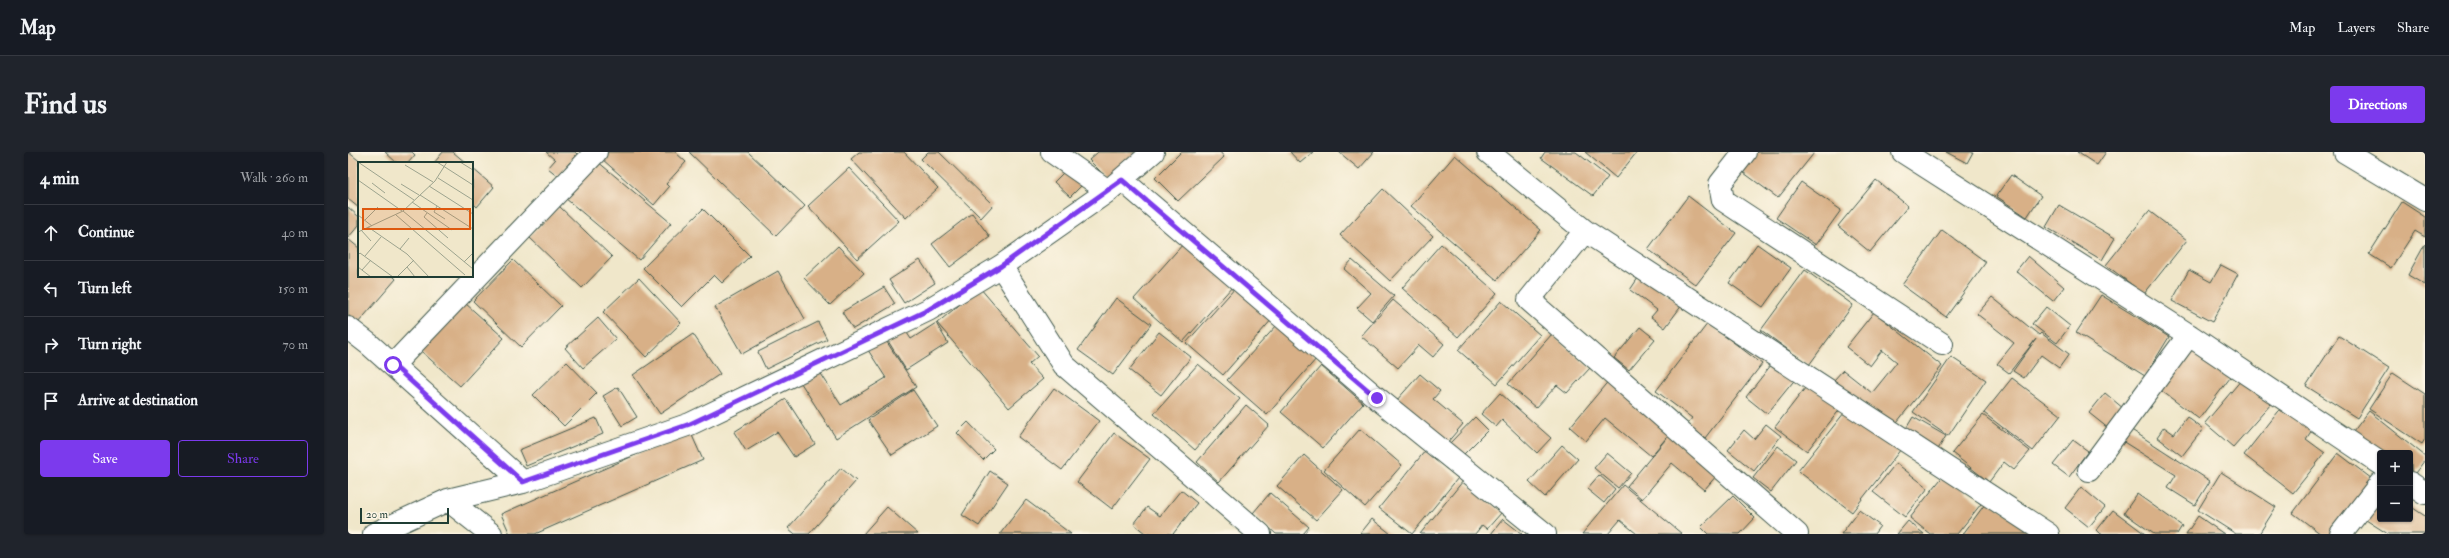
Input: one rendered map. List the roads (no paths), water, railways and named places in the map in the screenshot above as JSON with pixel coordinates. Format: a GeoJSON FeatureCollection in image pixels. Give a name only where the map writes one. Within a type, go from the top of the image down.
{"type":"FeatureCollection","features":[{"type":"Feature","properties":{"kind":"street"},"geometry":{"type":"LineString","coordinates":[[393,365],[596,152]]}},
{"type":"Feature","properties":{"kind":"street"},"geometry":{"type":"LineString","coordinates":[[1052,152],[1115,185],[1545,534]]}},
{"type":"Feature","properties":{"kind":"street"},"geometry":{"type":"LineString","coordinates":[[374,534],[448,500],[523,482],[690,424],[928,310],[1001,266],[1115,185],[1153,152]]}},
{"type":"Feature","properties":{"kind":"street"},"geometry":{"type":"LineString","coordinates":[[1488,152],[1585,231],[2048,534]]}},
{"type":"Feature","properties":{"kind":"street"},"geometry":{"type":"LineString","coordinates":[[1745,152],[1720,184],[1723,200],[1942,344]]}},
{"type":"Feature","properties":{"kind":"street"},"geometry":{"type":"LineString","coordinates":[[1903,152],[2189,335],[2377,461]]}},
{"type":"Feature","properties":{"kind":"street"},"geometry":{"type":"LineString","coordinates":[[2345,152],[2425,200]]}},
{"type":"Feature","properties":{"kind":"street"},"geometry":{"type":"LineString","coordinates":[[1585,231],[1529,300],[1797,534]]}},
{"type":"Feature","properties":{"kind":"street"},"geometry":{"type":"LineString","coordinates":[[1001,266],[1064,365],[1260,534]]}},
{"type":"Feature","properties":{"kind":"street"},"geometry":{"type":"LineString","coordinates":[[348,328],[393,365],[523,482]]}},
{"type":"Feature","properties":{"kind":"street"},"geometry":{"type":"LineString","coordinates":[[2089,470],[2189,335]]}},
{"type":"Feature","properties":{"kind":"street"},"geometry":{"type":"LineString","coordinates":[[2413,485],[2425,493]]}},
{"type":"Feature","properties":{"kind":"street"},"geometry":{"type":"LineString","coordinates":[[2341,534],[2378,486]]}},
{"type":"Feature","properties":{"kind":"street"},"geometry":{"type":"LineString","coordinates":[[448,500],[491,534]]}}]}
